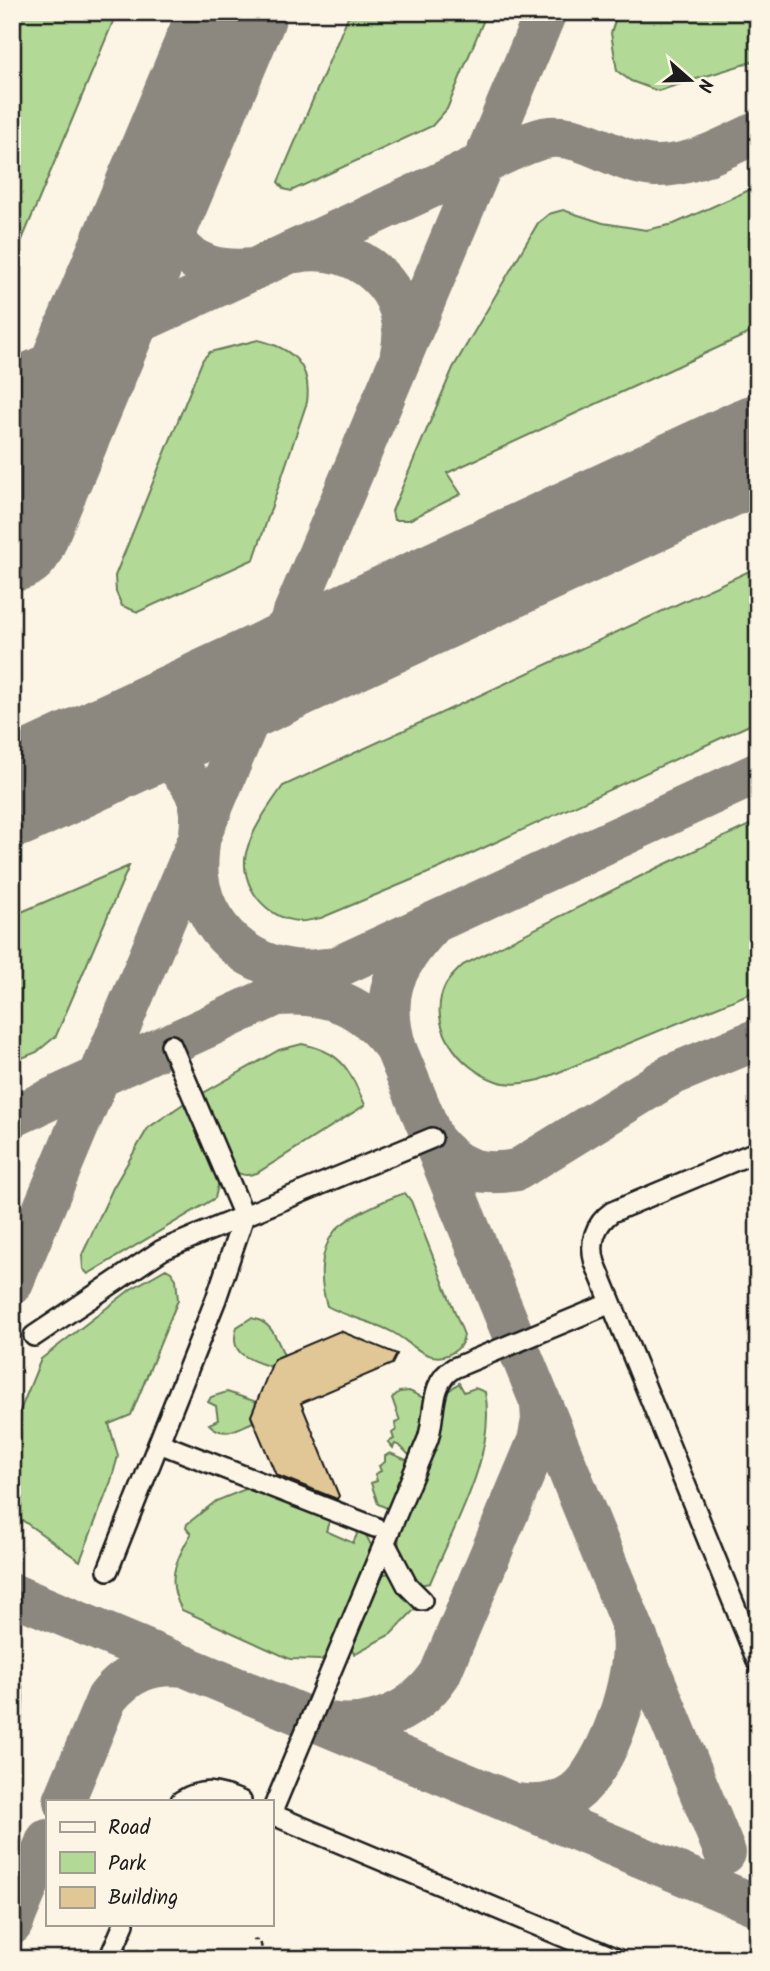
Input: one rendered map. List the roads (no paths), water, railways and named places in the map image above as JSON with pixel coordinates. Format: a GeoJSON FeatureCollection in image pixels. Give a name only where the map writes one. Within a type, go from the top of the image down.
{"type":"FeatureCollection","features":[{"type":"Feature","properties":{"kind":"lane"},"geometry":{"type":"LineString","coordinates":[[108,1570],[216,1299],[244,1216],[171,1045]]}},
{"type":"Feature","properties":{"kind":"lane"},"geometry":{"type":"LineString","coordinates":[[34,1336],[162,1250],[432,1138]]}},
{"type":"Feature","properties":{"kind":"lane"},"geometry":{"type":"LineString","coordinates":[[758,1151],[617,1209],[606,1216],[597,1228],[592,1249],[611,1303],[758,1663]]}},
{"type":"Feature","properties":{"kind":"lane"},"geometry":{"type":"LineString","coordinates":[[273,1809],[380,1535],[428,1439],[434,1419],[437,1388],[443,1377],[454,1368],[611,1303]]}},
{"type":"Feature","properties":{"kind":"lane"},"geometry":{"type":"LineString","coordinates":[[159,1443],[380,1535],[407,1585],[422,1600]]}},
{"type":"Feature","properties":{"kind":"lane"},"geometry":{"type":"LineString","coordinates":[[183,1800],[212,1791],[238,1800]]}},
{"type":"Feature","properties":{"kind":"lane"},"geometry":{"type":"LineString","coordinates":[[273,1815],[617,1959]]}},
{"type":"Feature","properties":{"kind":"lane"},"geometry":{"type":"LineString","coordinates":[[109,1959],[123,1926]]}}]}
